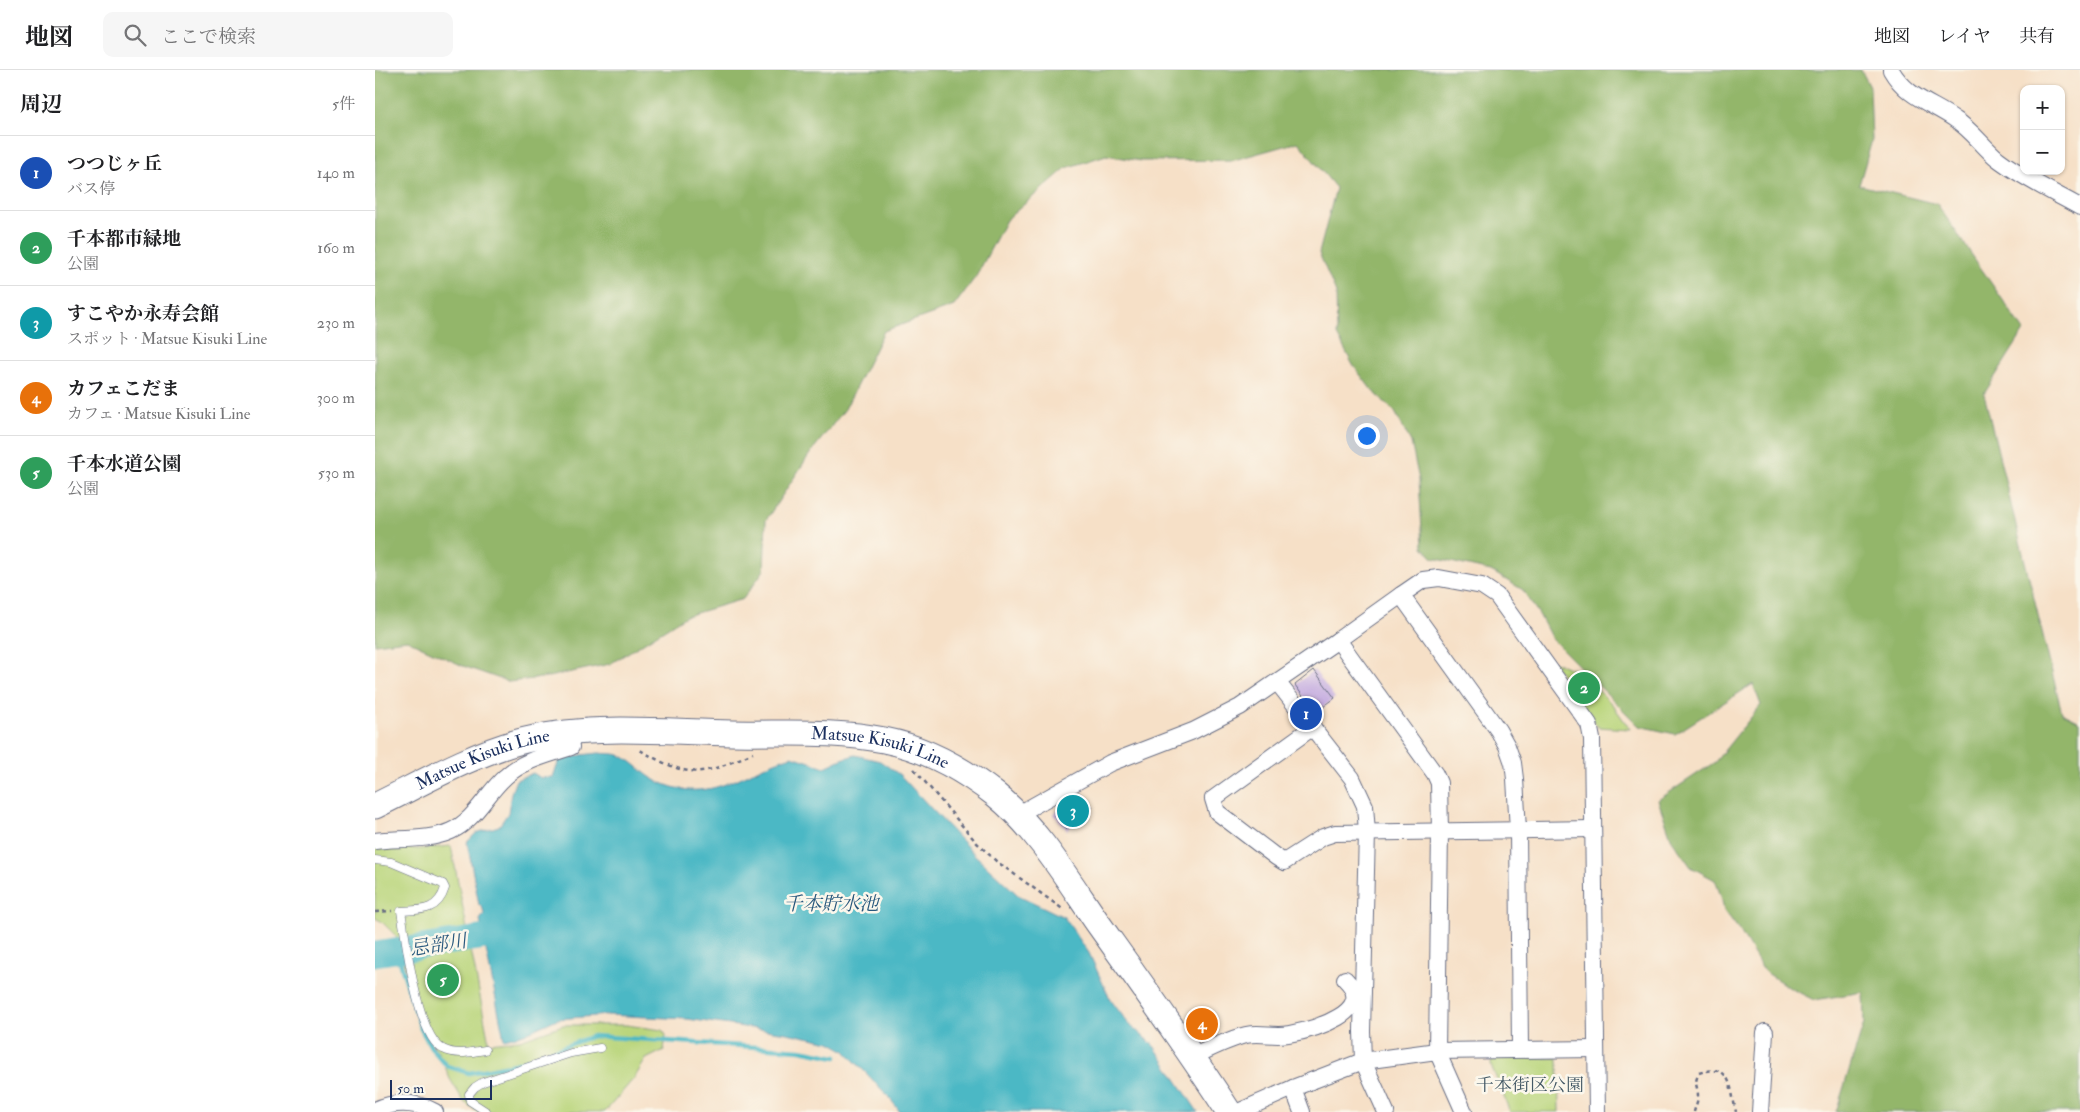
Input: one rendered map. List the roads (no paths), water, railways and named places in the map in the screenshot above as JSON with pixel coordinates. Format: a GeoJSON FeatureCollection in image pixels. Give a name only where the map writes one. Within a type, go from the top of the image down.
{"type":"FeatureCollection","features":[{"type":"Feature","properties":{"kind":"main road","name":"Matsue Kisuki Line"},"geometry":{"type":"LineString","coordinates":[[375,806],[480,754],[517,742],[554,734],[590,731],[632,731],[841,735],[885,740],[915,749],[966,774],[998,797],[1017,815],[1049,853],[1229,1112]]}},
{"type":"Feature","properties":{"kind":"street"},"geometry":{"type":"LineString","coordinates":[[1891,70],[1900,84],[1919,100],[1957,120],[1998,159],[2024,176],[2080,207]]}},
{"type":"Feature","properties":{"kind":"street"},"geometry":{"type":"LineString","coordinates":[[1017,815],[1110,763],[1193,731],[1240,707],[1278,683],[1423,580],[1439,578],[1482,586],[1497,596],[1589,724],[1592,739],[1597,1112]]}},
{"type":"Feature","properties":{"kind":"street"},"geometry":{"type":"LineString","coordinates":[[1401,594],[1498,730],[1507,746],[1514,771],[1518,830],[1520,1049]]}},
{"type":"Feature","properties":{"kind":"street"},"geometry":{"type":"LineString","coordinates":[[1338,640],[1435,774],[1439,783],[1437,1051],[1464,1112]]}},
{"type":"Feature","properties":{"kind":"street"},"geometry":{"type":"LineString","coordinates":[[1278,683],[1352,778],[1365,806],[1367,832],[1362,1031],[1363,1061],[1386,1112]]}},
{"type":"Feature","properties":{"kind":"street"},"geometry":{"type":"LineString","coordinates":[[1313,727],[1213,799],[1217,812],[1284,862],[1323,837],[1335,833],[1592,829]]}},
{"type":"Feature","properties":{"kind":"street"},"geometry":{"type":"LineString","coordinates":[[375,841],[434,836],[451,831],[468,820],[512,770],[532,760],[571,747]]}},
{"type":"Feature","properties":{"kind":"street"},"geometry":{"type":"LineString","coordinates":[[1192,1057],[1247,1035],[1288,1035],[1315,1029],[1327,1024],[1351,1008],[1354,1002],[1353,991],[1345,979]]}},
{"type":"Feature","properties":{"kind":"street"},"geometry":{"type":"LineString","coordinates":[[1760,1112],[1765,1032]]}},
{"type":"Feature","properties":{"kind":"street"},"geometry":{"type":"LineString","coordinates":[[1237,1112],[1363,1061],[1437,1051],[1596,1049]]}},
{"type":"Feature","properties":{"kind":"street"},"geometry":{"type":"LineString","coordinates":[[1293,1088],[1302,1112]]}},
{"type":"Feature","properties":{"kind":"street"},"geometry":{"type":"LineString","coordinates":[[378,1110],[406,1104],[423,1107],[435,1112]]}},
{"type":"Feature","properties":{"kind":"lane"},"geometry":{"type":"LineString","coordinates":[[375,860],[391,862],[443,884],[445,888],[442,898],[433,906],[401,911],[410,968],[427,1031],[434,1041],[442,1049],[459,1054],[485,1050]]}},
{"type":"Feature","properties":{"kind":"lane"},"geometry":{"type":"LineString","coordinates":[[487,1112],[470,1100],[469,1094],[475,1087],[571,1053],[600,1048]]}},
{"type":"Feature","properties":{"kind":"water","name":"千本貯水池"},"geometry":{"type":"Polygon","coordinates":[[[599,753],[619,755],[629,760],[657,781],[676,788],[694,790],[726,784],[774,762],[792,756],[825,767],[855,755],[880,761],[900,775],[975,855],[1018,895],[1064,917],[1089,953],[1110,999],[1128,1023],[1154,1046],[1198,1112],[900,1112],[889,1097],[844,1050],[830,1042],[787,1033],[687,1019],[608,1015],[557,1019],[524,1034],[504,1039],[480,920],[484,914],[483,909],[479,905],[467,842],[476,833],[499,826],[508,813],[511,793],[516,780],[533,773],[541,778],[553,777],[559,761],[581,755],[599,753]]]}},
{"type":"Feature","properties":{"kind":"waterway","name":"忌部川"},"geometry":{"type":"LineString","coordinates":[[375,954],[518,932]]}},
{"type":"Feature","properties":{"kind":"waterway"},"geometry":{"type":"LineString","coordinates":[[397,952],[421,1029],[432,1049],[447,1066],[469,1073],[519,1063],[593,1036],[800,1050],[836,1057]]}},
{"type":"Feature","properties":{"kind":"place","name":"千本都市緑地"},"geometry":{"type":"Point","coordinates":[1584,688]}},
{"type":"Feature","properties":{"kind":"place","name":"つつじヶ丘"},"geometry":{"type":"Point","coordinates":[1306,714]}},
{"type":"Feature","properties":{"kind":"place","name":"すこやか永寿会館"},"geometry":{"type":"Point","coordinates":[1073,811]}},
{"type":"Feature","properties":{"kind":"place","name":"千本水道公園"},"geometry":{"type":"Point","coordinates":[443,980]}},
{"type":"Feature","properties":{"kind":"place","name":"カフェこだま"},"geometry":{"type":"Point","coordinates":[1202,1024]}},
{"type":"Feature","properties":{"kind":"park label","name":"千本街区公園"},"geometry":{"type":"Point","coordinates":[1530,1085]}}]}
